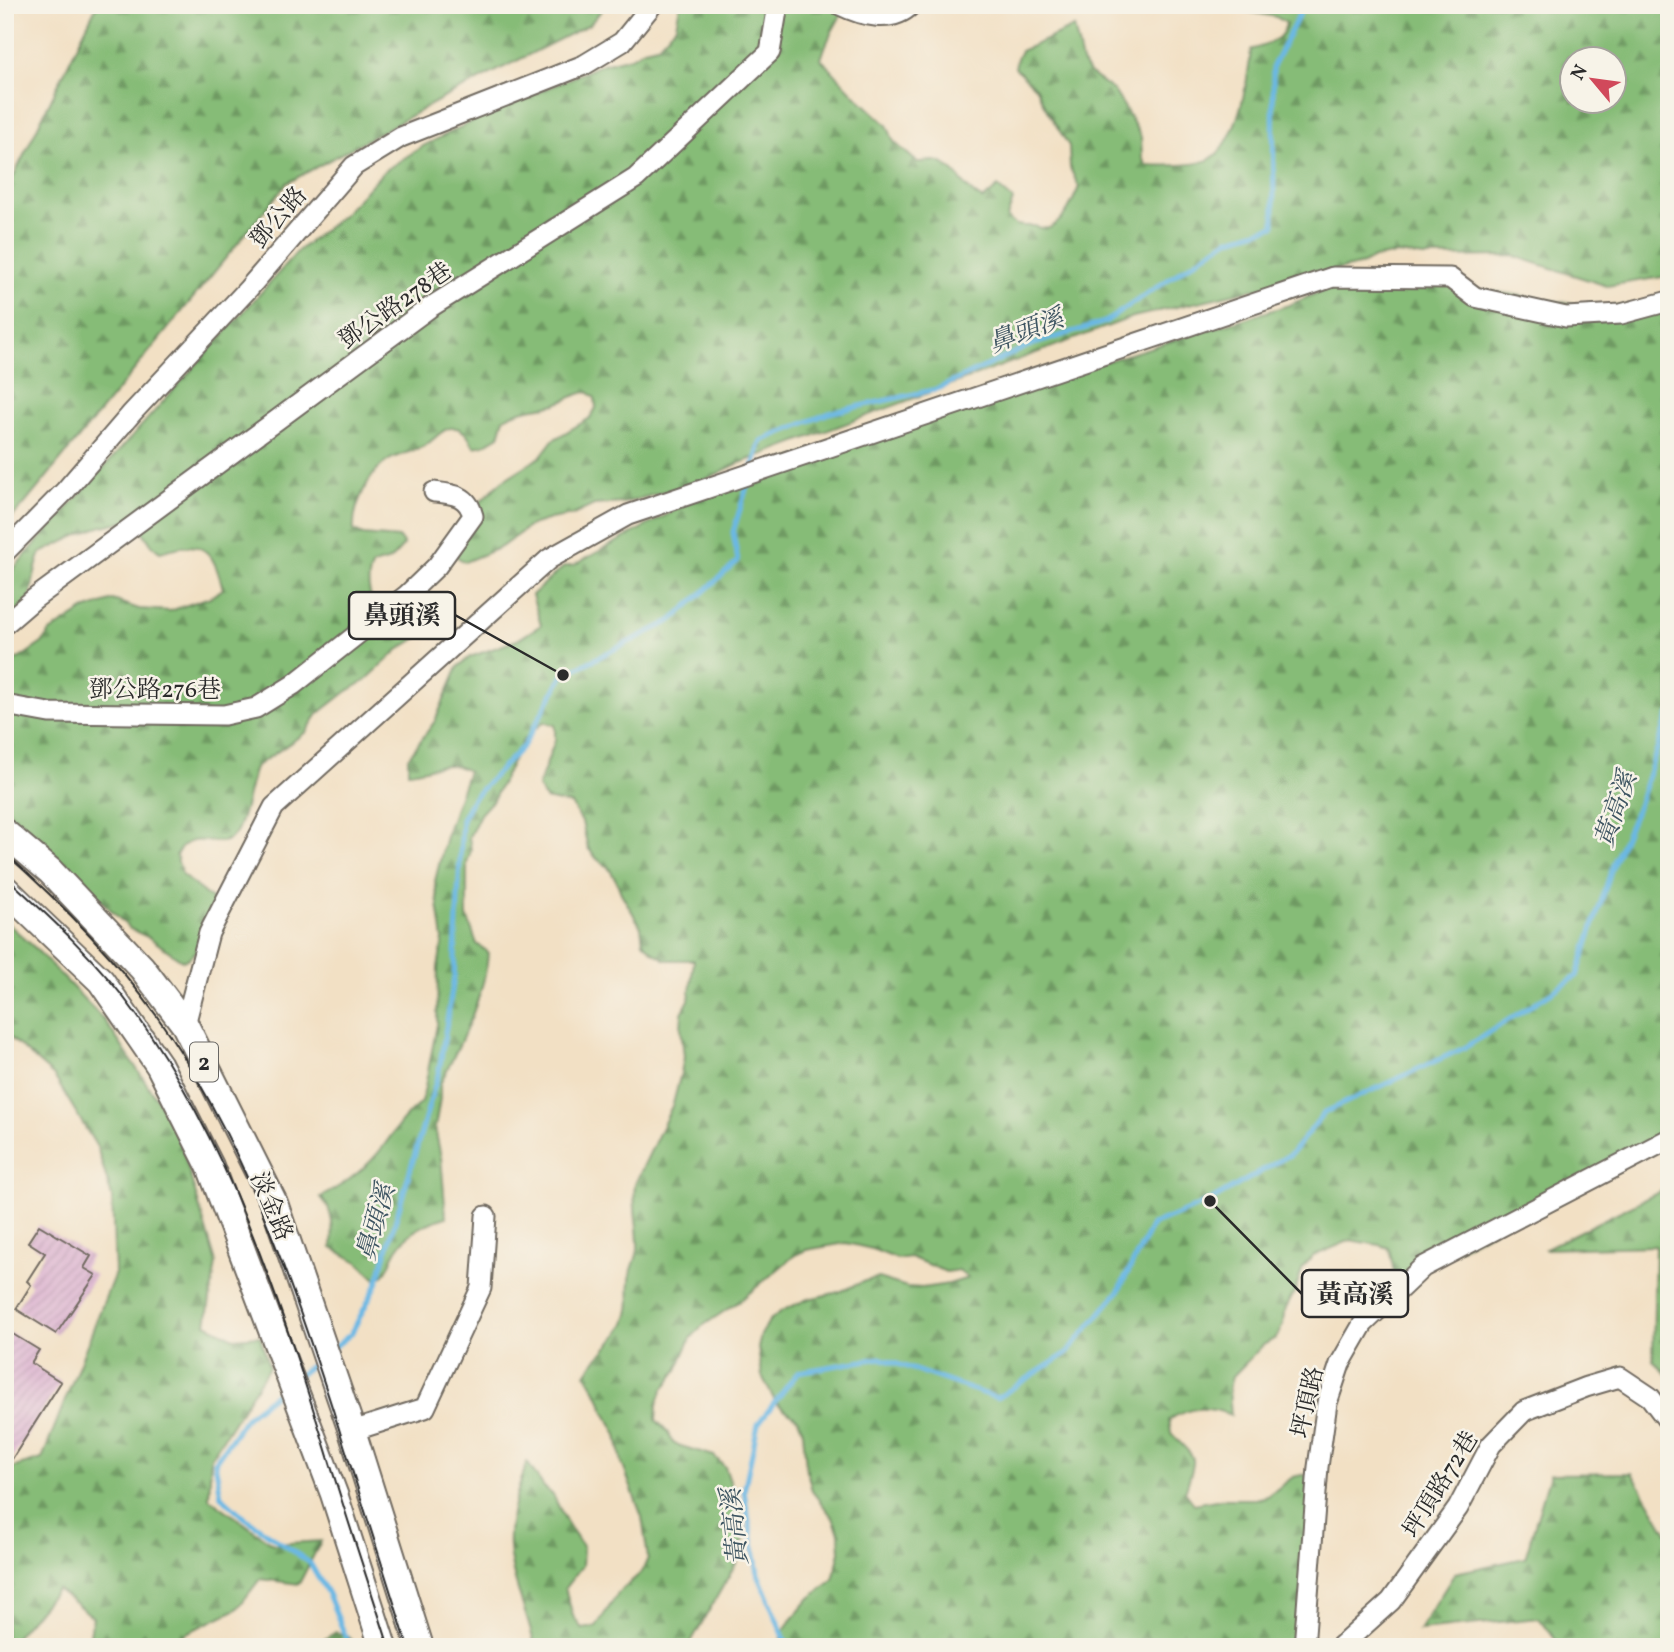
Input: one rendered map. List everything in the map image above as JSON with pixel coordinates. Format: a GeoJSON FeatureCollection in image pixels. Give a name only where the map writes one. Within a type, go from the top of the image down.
{"type":"FeatureCollection","features":[{"type":"Feature","properties":{"kind":"main road","name":"淡金路"},"geometry":{"type":"LineString","coordinates":[[5,833],[50,871],[142,968],[185,1025],[274,1203],[352,1431],[420,1647]]}},
{"type":"Feature","properties":{"kind":"main road","name":"淡金路"},"geometry":{"type":"LineString","coordinates":[[5,889],[101,981],[159,1065],[210,1166],[334,1494],[383,1647]]}},
{"type":"Feature","properties":{"kind":"street","name":"鄧公路"},"geometry":{"type":"LineString","coordinates":[[5,552],[65,491],[132,413],[248,289],[354,166],[401,137],[584,65],[622,42],[652,5]]}},
{"type":"Feature","properties":{"kind":"street","name":"鄧公路278巷"},"geometry":{"type":"LineString","coordinates":[[5,624],[34,599],[429,308],[636,178],[769,52],[778,5]]}},
{"type":"Feature","properties":{"kind":"street"},"geometry":{"type":"LineString","coordinates":[[840,5],[852,11],[889,17],[903,13],[911,5]]}},
{"type":"Feature","properties":{"kind":"street"},"geometry":{"type":"LineString","coordinates":[[185,1025],[209,933],[274,807],[549,559],[628,515],[1333,277],[1450,278],[1475,297],[1566,317],[1621,314],[1669,301]]}},
{"type":"Feature","properties":{"kind":"street","name":"鄧公路276巷"},"geometry":{"type":"LineString","coordinates":[[5,705],[49,713],[224,715],[256,708],[293,685],[407,595],[437,566],[473,516],[471,506],[458,494],[434,492]]}},
{"type":"Feature","properties":{"kind":"street","name":"坪頂路"},"geometry":{"type":"LineString","coordinates":[[1304,1647],[1318,1467],[1327,1403],[1340,1364],[1363,1324],[1423,1268],[1669,1139]]}},
{"type":"Feature","properties":{"kind":"street"},"geometry":{"type":"LineString","coordinates":[[352,1431],[425,1408],[481,1288],[486,1216]]}},
{"type":"Feature","properties":{"kind":"street","name":"坪頂路72巷"},"geometry":{"type":"LineString","coordinates":[[1340,1647],[1391,1601],[1458,1508],[1491,1445],[1524,1411],[1620,1377],[1650,1397],[1669,1422]]}},
{"type":"Feature","properties":{"kind":"green space"},"geometry":{"type":"Polygon","coordinates":[[[97,5],[606,5],[590,24],[445,97],[287,183],[23,506],[5,524],[5,194],[97,5]]]}},
{"type":"Feature","properties":{"kind":"green space"},"geometry":{"type":"Polygon","coordinates":[[[680,5],[848,5],[832,31],[821,59],[887,125],[894,142],[917,162],[942,163],[983,200],[998,187],[1013,200],[1007,217],[1013,223],[1049,228],[1064,216],[1079,187],[1070,168],[1069,146],[1036,88],[1015,68],[1021,51],[1074,27],[1082,62],[1089,73],[1114,91],[1125,108],[1141,137],[1142,158],[1146,165],[1170,165],[1204,161],[1220,151],[1240,110],[1251,50],[1278,38],[1286,23],[1276,17],[1214,5],[1669,5],[1669,276],[1607,286],[1514,256],[1425,257],[1398,254],[1374,258],[1363,264],[1133,317],[737,464],[700,482],[624,503],[594,505],[573,515],[531,525],[501,547],[465,562],[457,557],[454,549],[482,500],[502,481],[540,457],[553,440],[590,418],[596,408],[595,398],[588,392],[583,393],[557,404],[510,415],[504,418],[499,436],[484,445],[474,447],[462,431],[456,428],[447,429],[424,446],[389,460],[374,473],[359,502],[354,531],[363,535],[399,538],[404,545],[390,560],[373,565],[370,572],[370,592],[379,620],[421,601],[450,606],[453,615],[398,650],[365,681],[318,714],[306,732],[255,767],[243,813],[234,835],[221,842],[198,840],[183,846],[176,855],[182,875],[215,902],[200,944],[190,957],[183,961],[150,938],[130,929],[48,848],[5,815],[5,663],[20,658],[42,643],[50,632],[84,610],[113,600],[139,609],[170,611],[210,597],[223,589],[215,564],[210,555],[196,547],[186,546],[160,552],[136,522],[111,524],[87,532],[41,553],[27,611],[15,631],[5,639],[5,578],[299,250],[342,216],[384,171],[423,146],[475,120],[603,64],[631,57],[644,49],[657,46],[676,26],[680,5]]]}},
{"type":"Feature","properties":{"kind":"green space"},"geometry":{"type":"Polygon","coordinates":[[[1388,275],[1599,308],[1669,301],[1669,1135],[1405,1278],[1394,1272],[1389,1248],[1379,1245],[1351,1240],[1313,1256],[1303,1267],[1276,1338],[1263,1345],[1232,1377],[1229,1388],[1231,1415],[1199,1409],[1184,1412],[1169,1420],[1171,1433],[1193,1458],[1185,1492],[1194,1504],[1268,1496],[1293,1477],[1306,1474],[1309,1492],[1309,1536],[1293,1647],[780,1647],[783,1631],[791,1620],[810,1598],[833,1580],[840,1552],[839,1533],[833,1518],[812,1491],[806,1466],[803,1432],[798,1419],[776,1403],[762,1376],[758,1348],[761,1335],[769,1321],[781,1311],[808,1299],[839,1292],[865,1281],[878,1278],[907,1287],[922,1288],[968,1278],[959,1270],[946,1272],[910,1257],[897,1259],[846,1243],[806,1250],[795,1255],[741,1300],[701,1327],[691,1338],[677,1370],[662,1391],[656,1420],[667,1431],[674,1444],[714,1456],[725,1467],[744,1522],[744,1538],[738,1560],[688,1647],[535,1647],[513,1572],[509,1547],[512,1514],[527,1462],[544,1487],[553,1495],[583,1548],[582,1566],[565,1588],[573,1616],[582,1629],[596,1627],[619,1592],[642,1572],[648,1558],[642,1517],[622,1463],[617,1435],[586,1374],[616,1337],[625,1323],[630,1306],[630,1276],[638,1249],[635,1184],[673,1104],[684,1057],[682,1013],[689,1000],[694,960],[666,960],[643,942],[641,927],[616,880],[608,867],[588,848],[582,822],[571,804],[545,799],[538,787],[555,740],[555,725],[543,722],[523,740],[493,800],[480,814],[469,837],[471,850],[467,863],[467,916],[477,944],[488,952],[477,1002],[440,1084],[435,1128],[441,1157],[446,1217],[422,1226],[409,1236],[397,1249],[386,1272],[377,1280],[358,1262],[332,1248],[330,1214],[321,1197],[362,1169],[422,1102],[437,1025],[438,967],[443,940],[435,881],[448,828],[468,771],[445,765],[408,772],[408,758],[435,721],[458,667],[470,657],[517,640],[541,625],[532,595],[564,567],[574,565],[746,472],[1289,305],[1329,288],[1388,275]]]}},
{"type":"Feature","properties":{"kind":"green space"},"geometry":{"type":"Polygon","coordinates":[[[5,921],[34,947],[105,1021],[176,1128],[216,1263],[206,1324],[234,1338],[260,1336],[269,1367],[211,1457],[209,1498],[273,1544],[321,1541],[299,1584],[260,1579],[237,1609],[157,1647],[88,1647],[93,1617],[57,1589],[12,1641],[5,1641],[5,1470],[42,1459],[115,1273],[112,1197],[97,1147],[54,1076],[5,1033],[5,921]]]}},
{"type":"Feature","properties":{"kind":"green space"},"geometry":{"type":"Polygon","coordinates":[[[1669,1187],[1669,1376],[1653,1361],[1655,1246],[1544,1249],[1669,1187]]]}},
{"type":"Feature","properties":{"kind":"green space"},"geometry":{"type":"Polygon","coordinates":[[[1632,1473],[1669,1536],[1669,1647],[1561,1647],[1539,1618],[1419,1630],[1455,1573],[1525,1558],[1550,1474],[1632,1473]]]}},
{"type":"Feature","properties":{"kind":"green space"},"geometry":{"type":"Polygon","coordinates":[[[336,1632],[348,1637],[357,1647],[311,1647],[336,1632]]]}},
{"type":"Feature","properties":{"kind":"building"},"geometry":{"type":"Polygon","coordinates":[[[39,1225],[91,1256],[84,1268],[96,1275],[56,1334],[16,1309],[31,1285],[27,1281],[45,1253],[28,1242],[39,1225]]]}},
{"type":"Feature","properties":{"kind":"building"},"geometry":{"type":"Polygon","coordinates":[[[11,1333],[39,1350],[31,1363],[61,1382],[5,1470],[5,1342],[11,1333]]]}},
{"type":"Feature","properties":{"kind":"waterway","name":"鼻頭溪"},"geometry":{"type":"LineString","coordinates":[[753,467],[761,441],[829,413],[937,389],[1031,345],[1105,322],[1227,240],[1274,226],[1273,66],[1304,5]]}},
{"type":"Feature","properties":{"kind":"waterway","name":"鼻頭溪"},"geometry":{"type":"LineString","coordinates":[[333,1348],[351,1334],[377,1284],[439,1071],[454,977],[462,819],[473,798],[524,745],[563,675],[671,621],[738,561],[733,532],[749,480]]}},
{"type":"Feature","properties":{"kind":"waterway","name":"黃高溪"},"geometry":{"type":"LineString","coordinates":[[788,1647],[758,1574],[744,1491],[758,1424],[798,1372],[880,1358],[997,1398],[1067,1353],[1118,1292],[1152,1225],[1210,1201],[1291,1154],[1325,1112],[1466,1047],[1577,976],[1614,862],[1638,806],[1669,714]]}},
{"type":"Feature","properties":{"kind":"waterway","name":"鼻頭溪"},"geometry":{"type":"LineString","coordinates":[[298,1376],[320,1358]]}},
{"type":"Feature","properties":{"kind":"waterway","name":"鼻頭溪"},"geometry":{"type":"LineString","coordinates":[[285,1386],[247,1416],[215,1462],[221,1496],[244,1517],[310,1563],[328,1594],[350,1647]]}},
{"type":"Feature","properties":{"kind":"tram line"},"geometry":{"type":"LineString","coordinates":[[5,853],[66,910],[122,971],[156,1015],[213,1107],[260,1206],[299,1308],[408,1647]]}},
{"type":"Feature","properties":{"kind":"tram line"},"geometry":{"type":"LineString","coordinates":[[5,876],[74,942],[122,995],[169,1064],[225,1169],[290,1336],[389,1647]]}},
{"type":"Feature","properties":{"kind":"place","name":"鼻頭溪"},"geometry":{"type":"Point","coordinates":[563,675]}},
{"type":"Feature","properties":{"kind":"place","name":"黃高溪"},"geometry":{"type":"Point","coordinates":[1210,1201]}}]}
